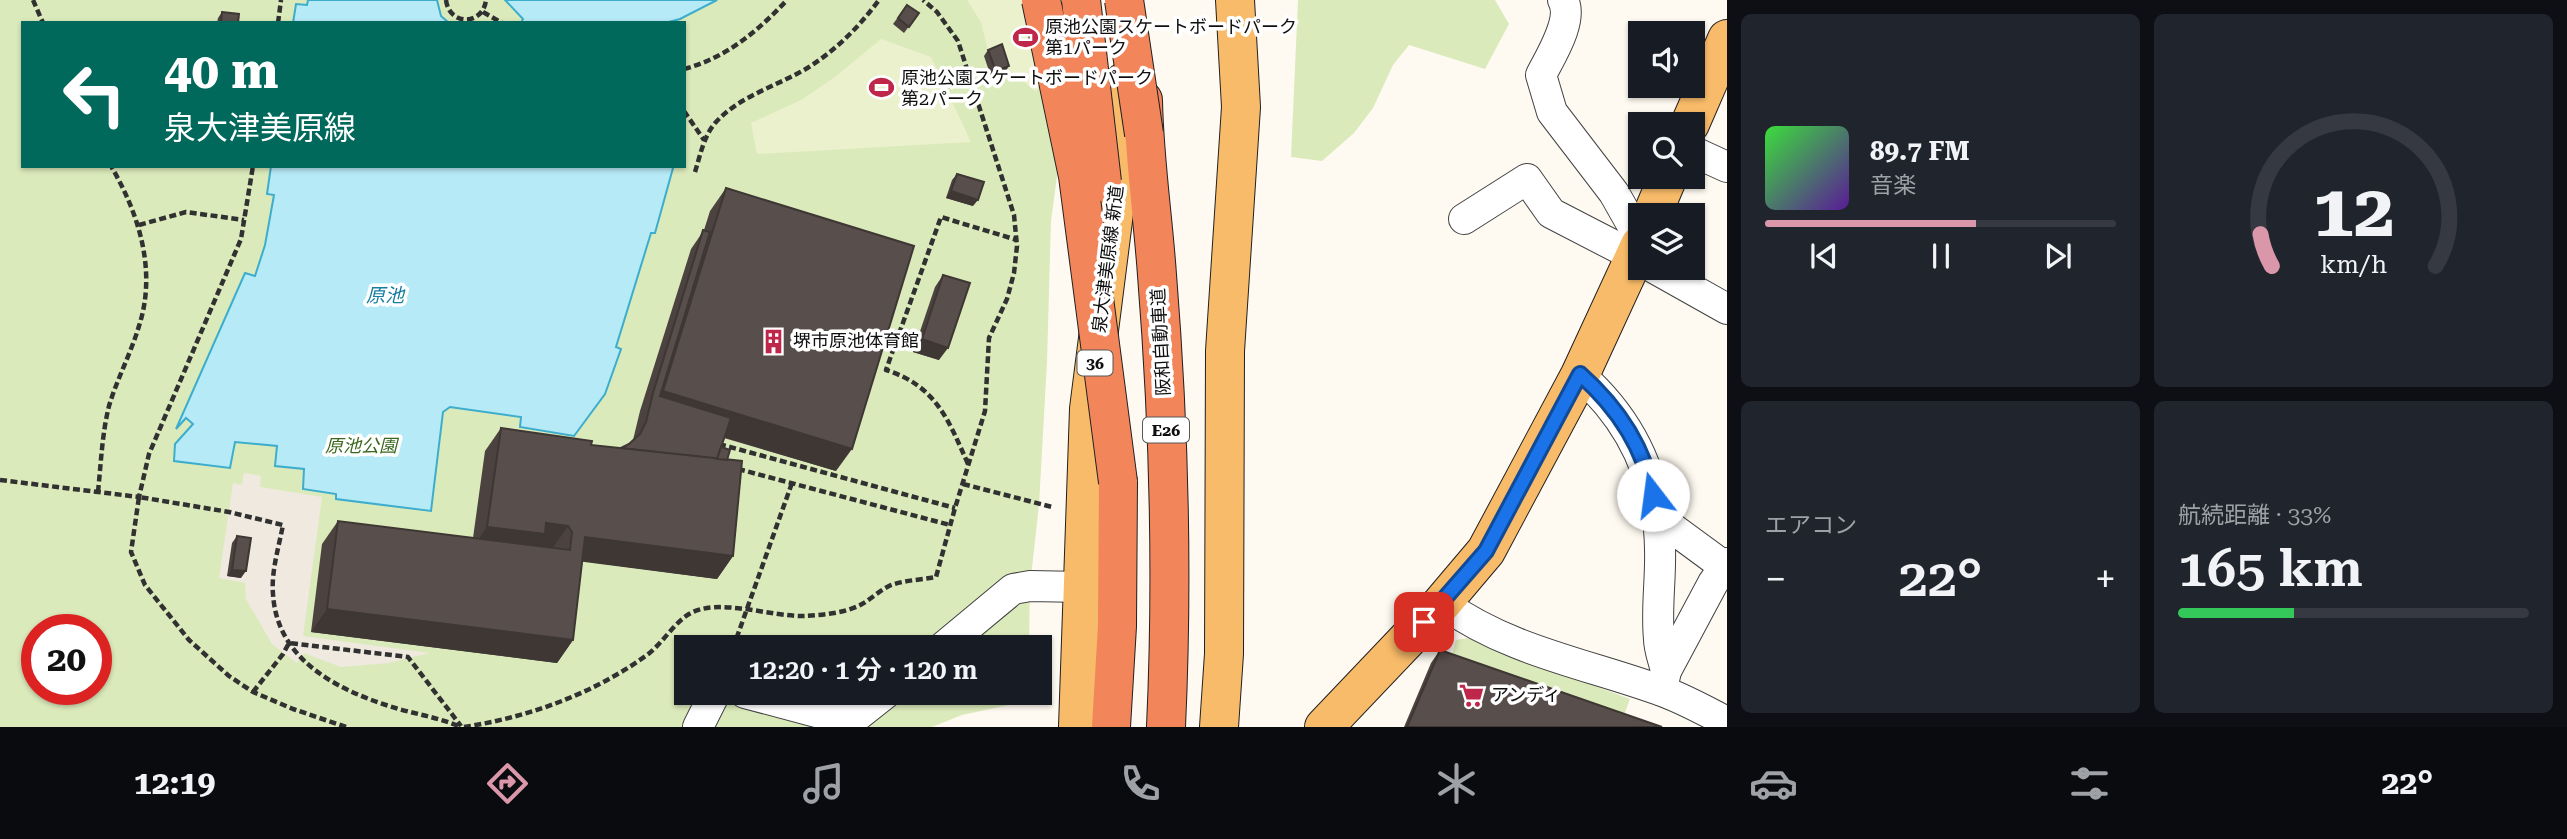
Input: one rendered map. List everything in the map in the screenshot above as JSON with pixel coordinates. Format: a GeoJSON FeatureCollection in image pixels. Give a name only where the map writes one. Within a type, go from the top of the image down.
{"type":"FeatureCollection","features":[{"type":"Feature","properties":{"kind":"highway"},"geometry":{"type":"LineString","coordinates":[[1041,0],[1078,176],[1118,482]]}},
{"type":"Feature","properties":{"kind":"highway"},"geometry":{"type":"LineString","coordinates":[[1081,0],[1102,180],[1114,331],[1118,482],[1117,626],[1111,727]]}},
{"type":"Feature","properties":{"kind":"highway","name":"阪和自動車道"},"geometry":{"type":"LineString","coordinates":[[1125,0],[1144,134],[1157,275],[1169,477],[1169,657],[1166,727]]}},
{"type":"Feature","properties":{"kind":"highway"},"geometry":{"type":"LineString","coordinates":[[1140,0],[1144,134]]}},
{"type":"Feature","properties":{"kind":"main road","name":"泉大津美原線 新道"},"geometry":{"type":"LineString","coordinates":[[1078,727],[1089,409],[1124,134],[1125,0]]}},
{"type":"Feature","properties":{"kind":"main road"},"geometry":{"type":"LineString","coordinates":[[1219,727],[1224,654],[1225,351],[1241,107],[1235,0]]}},
{"type":"Feature","properties":{"kind":"main road"},"geometry":{"type":"LineString","coordinates":[[1695,112],[1727,39]]}},
{"type":"Feature","properties":{"kind":"main road"},"geometry":{"type":"LineString","coordinates":[[1324,727],[1442,603],[1486,551],[1628,280]]}},
{"type":"Feature","properties":{"kind":"street"},"geometry":{"type":"LineString","coordinates":[[1563,0],[1567,7],[1560,37],[1541,75],[1552,112],[1614,193],[1628,223]]}},
{"type":"Feature","properties":{"kind":"street"},"geometry":{"type":"LineString","coordinates":[[1705,157],[1727,167]]}},
{"type":"Feature","properties":{"kind":"street"},"geometry":{"type":"LineString","coordinates":[[1464,219],[1527,179],[1551,213],[1628,247]]}},
{"type":"Feature","properties":{"kind":"street"},"geometry":{"type":"LineString","coordinates":[[1683,280],[1727,309]]}},
{"type":"Feature","properties":{"kind":"street"},"geometry":{"type":"LineString","coordinates":[[1580,374],[1620,419],[1639,448],[1649,473],[1660,547],[1659,641],[1664,681]]}},
{"type":"Feature","properties":{"kind":"street"},"geometry":{"type":"LineString","coordinates":[[1657,517],[1726,565],[1713,583],[1664,681]]}},
{"type":"Feature","properties":{"kind":"street"},"geometry":{"type":"LineString","coordinates":[[958,635],[1013,589],[1030,586],[1083,587]]}},
{"type":"Feature","properties":{"kind":"street"},"geometry":{"type":"LineString","coordinates":[[1442,603],[1461,617],[1507,641],[1664,681],[1727,722]]}},
{"type":"Feature","properties":{"kind":"street"},"geometry":{"type":"LineString","coordinates":[[698,727],[709,705]]}},
{"type":"Feature","properties":{"kind":"street"},"geometry":{"type":"LineString","coordinates":[[784,705],[847,724],[871,705]]}},
{"type":"Feature","properties":{"kind":"path"},"geometry":{"type":"LineString","coordinates":[[33,0],[42,21]]}},
{"type":"Feature","properties":{"kind":"path"},"geometry":{"type":"LineString","coordinates":[[278,21],[281,0]]}},
{"type":"Feature","properties":{"kind":"path"},"geometry":{"type":"LineString","coordinates":[[446,0],[448,9],[457,19],[470,21],[483,12],[486,0]]}},
{"type":"Feature","properties":{"kind":"path"},"geometry":{"type":"LineString","coordinates":[[686,68],[730,50],[763,26],[787,0]]}},
{"type":"Feature","properties":{"kind":"path"},"geometry":{"type":"LineString","coordinates":[[695,172],[705,141],[714,124],[733,107],[808,68],[843,42],[879,0]]}},
{"type":"Feature","properties":{"kind":"path"},"geometry":{"type":"LineString","coordinates":[[0,480],[139,497],[229,512],[283,525],[272,592],[276,613],[289,643],[300,659],[320,676],[359,695],[462,727],[533,713],[595,686],[650,653],[688,614],[707,607],[804,616],[830,614],[859,605],[890,586],[936,577],[954,508],[985,411],[989,338],[1010,286],[1017,240],[1014,215],[958,41],[937,12],[923,0]]}},
{"type":"Feature","properties":{"kind":"path"},"geometry":{"type":"LineString","coordinates":[[483,12],[499,21]]}},
{"type":"Feature","properties":{"kind":"path"},"geometry":{"type":"LineString","coordinates":[[686,114],[705,141]]}},
{"type":"Feature","properties":{"kind":"path"},"geometry":{"type":"LineString","coordinates":[[98,492],[102,444],[110,406],[140,323],[146,292],[146,269],[139,225],[112,168]]}},
{"type":"Feature","properties":{"kind":"path"},"geometry":{"type":"LineString","coordinates":[[253,168],[241,239],[149,454],[131,552],[145,585],[206,657],[253,692],[346,727]]}},
{"type":"Feature","properties":{"kind":"path"},"geometry":{"type":"LineString","coordinates":[[139,225],[186,212],[244,220]]}},
{"type":"Feature","properties":{"kind":"path"},"geometry":{"type":"LineString","coordinates":[[968,464],[943,414],[927,391],[906,376],[886,370],[941,216],[1017,240]]}},
{"type":"Feature","properties":{"kind":"path"},"geometry":{"type":"LineString","coordinates":[[715,443],[954,508]]}},
{"type":"Feature","properties":{"kind":"path"},"geometry":{"type":"LineString","coordinates":[[735,468],[950,525]]}},
{"type":"Feature","properties":{"kind":"path"},"geometry":{"type":"LineString","coordinates":[[738,635],[792,483]]}},
{"type":"Feature","properties":{"kind":"path"},"geometry":{"type":"LineString","coordinates":[[963,484],[1052,507]]}},
{"type":"Feature","properties":{"kind":"path"},"geometry":{"type":"LineString","coordinates":[[253,692],[289,643]]}},
{"type":"Feature","properties":{"kind":"path"},"geometry":{"type":"LineString","coordinates":[[289,643],[408,657],[462,727]]}},
{"type":"Feature","properties":{"kind":"green space","name":"原池公園"},"geometry":{"type":"Polygon","coordinates":[[[0,0],[1069,0],[1071,72],[1051,221],[1047,362],[1039,505],[1030,586],[1029,635],[674,635],[674,705],[1009,705],[962,715],[932,727],[0,727],[0,0]]]}},
{"type":"Feature","properties":{"kind":"green space","name":"原池公園スケートボードパーク 第1パーク"},"geometry":{"type":"Polygon","coordinates":[[[967,0],[1064,0],[1065,73],[1035,91],[988,51],[981,22],[967,0]]]}},
{"type":"Feature","properties":{"kind":"green space"},"geometry":{"type":"Polygon","coordinates":[[[1298,0],[1495,0],[1509,24],[1485,69],[1409,45],[1393,65],[1373,108],[1354,133],[1322,161],[1291,157],[1298,0]]]}},
{"type":"Feature","properties":{"kind":"green space","name":"原池公園スケートボードパーク 第2パーク"},"geometry":{"type":"Polygon","coordinates":[[[881,39],[931,57],[971,142],[757,154],[751,123],[801,100],[835,77],[881,39]]]}},
{"type":"Feature","properties":{"kind":"green space"},"geometry":{"type":"Polygon","coordinates":[[[1467,638],[1630,699],[1622,721],[1450,661],[1456,640],[1467,638]]]}},
{"type":"Feature","properties":{"kind":"shaded area"},"geometry":{"type":"Polygon","coordinates":[[[244,473],[261,476],[260,487],[322,497],[303,636],[429,653],[388,663],[341,667],[304,653],[297,663],[272,644],[246,599],[245,583],[219,578],[233,483],[242,485],[244,473]]]}},
{"type":"Feature","properties":{"kind":"water"},"geometry":{"type":"Polygon","coordinates":[[[308,0],[437,0],[441,16],[447,21],[293,21],[296,4],[307,5],[308,0]]]}},
{"type":"Feature","properties":{"kind":"water"},"geometry":{"type":"Polygon","coordinates":[[[505,0],[717,0],[672,21],[522,21],[505,0]]]}},
{"type":"Feature","properties":{"kind":"water","name":"原池"},"geometry":{"type":"Polygon","coordinates":[[[271,168],[673,168],[655,233],[651,233],[616,347],[621,349],[605,394],[574,436],[520,427],[521,417],[450,407],[443,412],[431,511],[336,499],[336,494],[303,489],[304,469],[275,466],[277,446],[235,442],[230,468],[174,461],[175,444],[193,424],[186,418],[176,429],[245,273],[255,276],[265,245],[274,195],[267,194],[271,168]]]}},
{"type":"Feature","properties":{"kind":"building"},"geometry":{"type":"Polygon","coordinates":[[[907,5],[919,13],[909,27],[898,18],[907,5]]]}},
{"type":"Feature","properties":{"kind":"building"},"geometry":{"type":"Polygon","coordinates":[[[222,12],[239,14],[238,21],[221,21],[222,12]]]}},
{"type":"Feature","properties":{"kind":"building"},"geometry":{"type":"Polygon","coordinates":[[[1002,44],[1009,66],[996,71],[988,50],[1002,44]]]}},
{"type":"Feature","properties":{"kind":"building"},"geometry":{"type":"Polygon","coordinates":[[[957,174],[984,182],[978,200],[951,191],[957,174]]]}},
{"type":"Feature","properties":{"kind":"building","name":"堺市原池体育館"},"geometry":{"type":"Polygon","coordinates":[[[726,188],[914,246],[852,449],[663,391],[726,188]]]}},
{"type":"Feature","properties":{"kind":"building"},"geometry":{"type":"Polygon","coordinates":[[[703,230],[710,232],[660,396],[731,418],[717,459],[621,448],[640,434],[646,422],[703,230]]]}},
{"type":"Feature","properties":{"kind":"building"},"geometry":{"type":"Polygon","coordinates":[[[943,275],[970,283],[948,348],[922,339],[943,275]]]}},
{"type":"Feature","properties":{"kind":"building"},"geometry":{"type":"Polygon","coordinates":[[[501,428],[592,441],[591,445],[742,461],[733,556],[585,537],[573,640],[327,609],[338,521],[570,550],[572,532],[568,526],[546,523],[545,534],[487,527],[501,428]]]}},
{"type":"Feature","properties":{"kind":"building"},"geometry":{"type":"Polygon","coordinates":[[[721,447],[730,450],[727,460],[717,459],[721,447]]]}},
{"type":"Feature","properties":{"kind":"building"},"geometry":{"type":"Polygon","coordinates":[[[237,536],[251,538],[246,571],[232,570],[237,536]]]}},
{"type":"Feature","properties":{"kind":"building","name":"アンディ"},"geometry":{"type":"Polygon","coordinates":[[[1440,650],[1662,727],[1407,727],[1440,650]]]}},
{"type":"Feature","properties":{"kind":"place","name":"原池公園スケートボードパーク 第1パーク"},"geometry":{"type":"Point","coordinates":[1025,37]}},
{"type":"Feature","properties":{"kind":"place","name":"原池公園スケートボードパーク 第2パーク"},"geometry":{"type":"Point","coordinates":[881,88]}},
{"type":"Feature","properties":{"kind":"place","name":"堺市原池体育館"},"geometry":{"type":"Point","coordinates":[773,341]}},
{"type":"Feature","properties":{"kind":"place","name":"アンディ"},"geometry":{"type":"Point","coordinates":[1471,695]}},
{"type":"Feature","properties":{"kind":"route"},"geometry":{"type":"LineString","coordinates":[[1424,622],[1486,551],[1580,374],[1620,419],[1639,448],[1649,473],[1653,495]]}}]}
